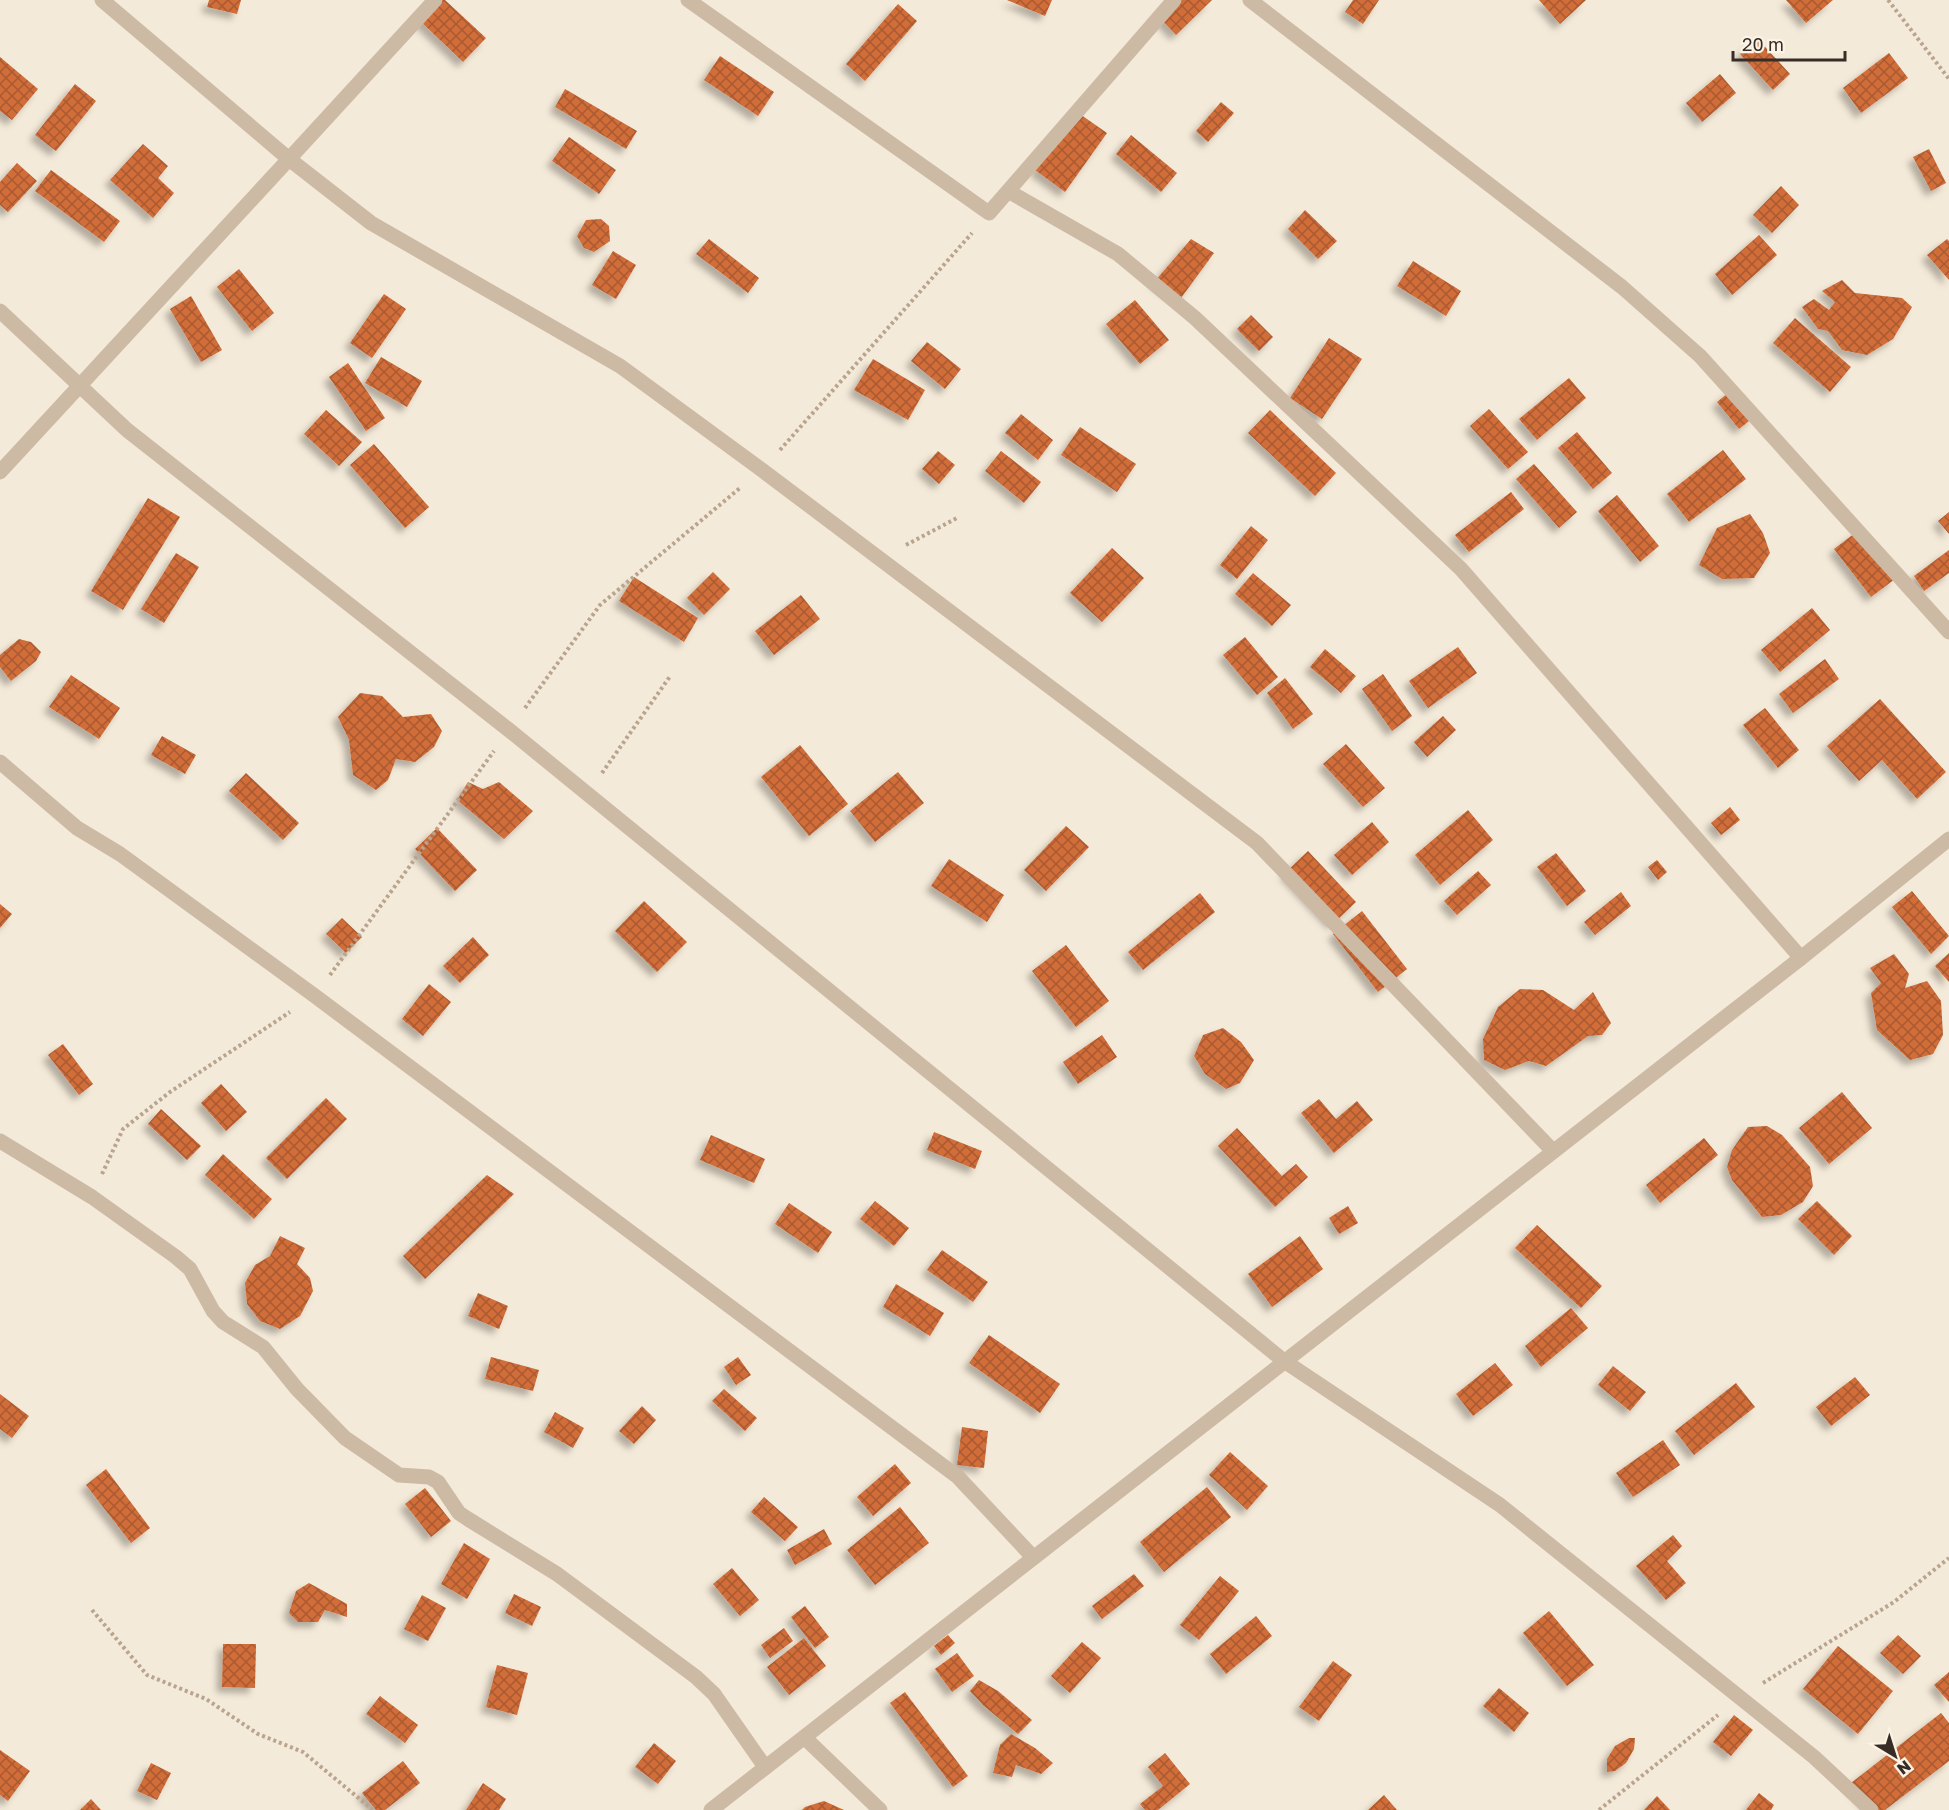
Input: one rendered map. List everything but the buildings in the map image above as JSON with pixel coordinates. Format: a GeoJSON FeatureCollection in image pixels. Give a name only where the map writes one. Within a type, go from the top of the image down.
{"type":"FeatureCollection","features":[{"type":"Feature","properties":{"kind":"street"},"geometry":{"type":"LineString","coordinates":[[102,0],[289,159],[371,223],[620,366],[762,470],[1257,843],[1553,1151]]}},
{"type":"Feature","properties":{"kind":"street"},"geometry":{"type":"LineString","coordinates":[[0,472],[435,0]]}},
{"type":"Feature","properties":{"kind":"street"},"geometry":{"type":"LineString","coordinates":[[688,0],[989,213],[1173,0]]}},
{"type":"Feature","properties":{"kind":"street"},"geometry":{"type":"LineString","coordinates":[[1250,0],[1622,286],[1700,356],[1949,632]]}},
{"type":"Feature","properties":{"kind":"street"},"geometry":{"type":"LineString","coordinates":[[1008,191],[1118,254],[1195,318],[1461,568],[1801,958]]}},
{"type":"Feature","properties":{"kind":"street"},"geometry":{"type":"LineString","coordinates":[[0,310],[127,430],[587,794],[1284,1361],[1500,1505],[1814,1757],[1872,1810]]}},
{"type":"Feature","properties":{"kind":"street"},"geometry":{"type":"LineString","coordinates":[[0,762],[77,828],[120,854],[315,996],[958,1477],[1032,1556]]}},
{"type":"Feature","properties":{"kind":"street"},"geometry":{"type":"LineString","coordinates":[[711,1810],[1032,1556],[1801,958],[1949,838]]}},
{"type":"Feature","properties":{"kind":"street"},"geometry":{"type":"LineString","coordinates":[[0,1142],[92,1197],[190,1269],[213,1311],[223,1322],[263,1347],[297,1389],[345,1438],[399,1475],[429,1477],[438,1482],[459,1513],[557,1574],[696,1677],[714,1694],[765,1767]]}},
{"type":"Feature","properties":{"kind":"street"},"geometry":{"type":"LineString","coordinates":[[805,1737],[879,1810]]}},
{"type":"Feature","properties":{"kind":"path"},"geometry":{"type":"LineString","coordinates":[[1888,0],[1949,79]]}},
{"type":"Feature","properties":{"kind":"path"},"geometry":{"type":"LineString","coordinates":[[762,470],[989,213]]}},
{"type":"Feature","properties":{"kind":"path"},"geometry":{"type":"LineString","coordinates":[[874,555],[889,553],[957,518]]}},
{"type":"Feature","properties":{"kind":"path"},"geometry":{"type":"LineString","coordinates":[[587,794],[671,675]]}},
{"type":"Feature","properties":{"kind":"path"},"geometry":{"type":"LineString","coordinates":[[92,1197],[123,1129],[170,1092],[315,996]]}},
{"type":"Feature","properties":{"kind":"path"},"geometry":{"type":"LineString","coordinates":[[1599,1810],[1740,1697],[1894,1602],[1949,1558]]}},
{"type":"Feature","properties":{"kind":"path"},"geometry":{"type":"LineString","coordinates":[[92,1610],[147,1675],[206,1699],[258,1734],[303,1752],[373,1810]]}}]}
